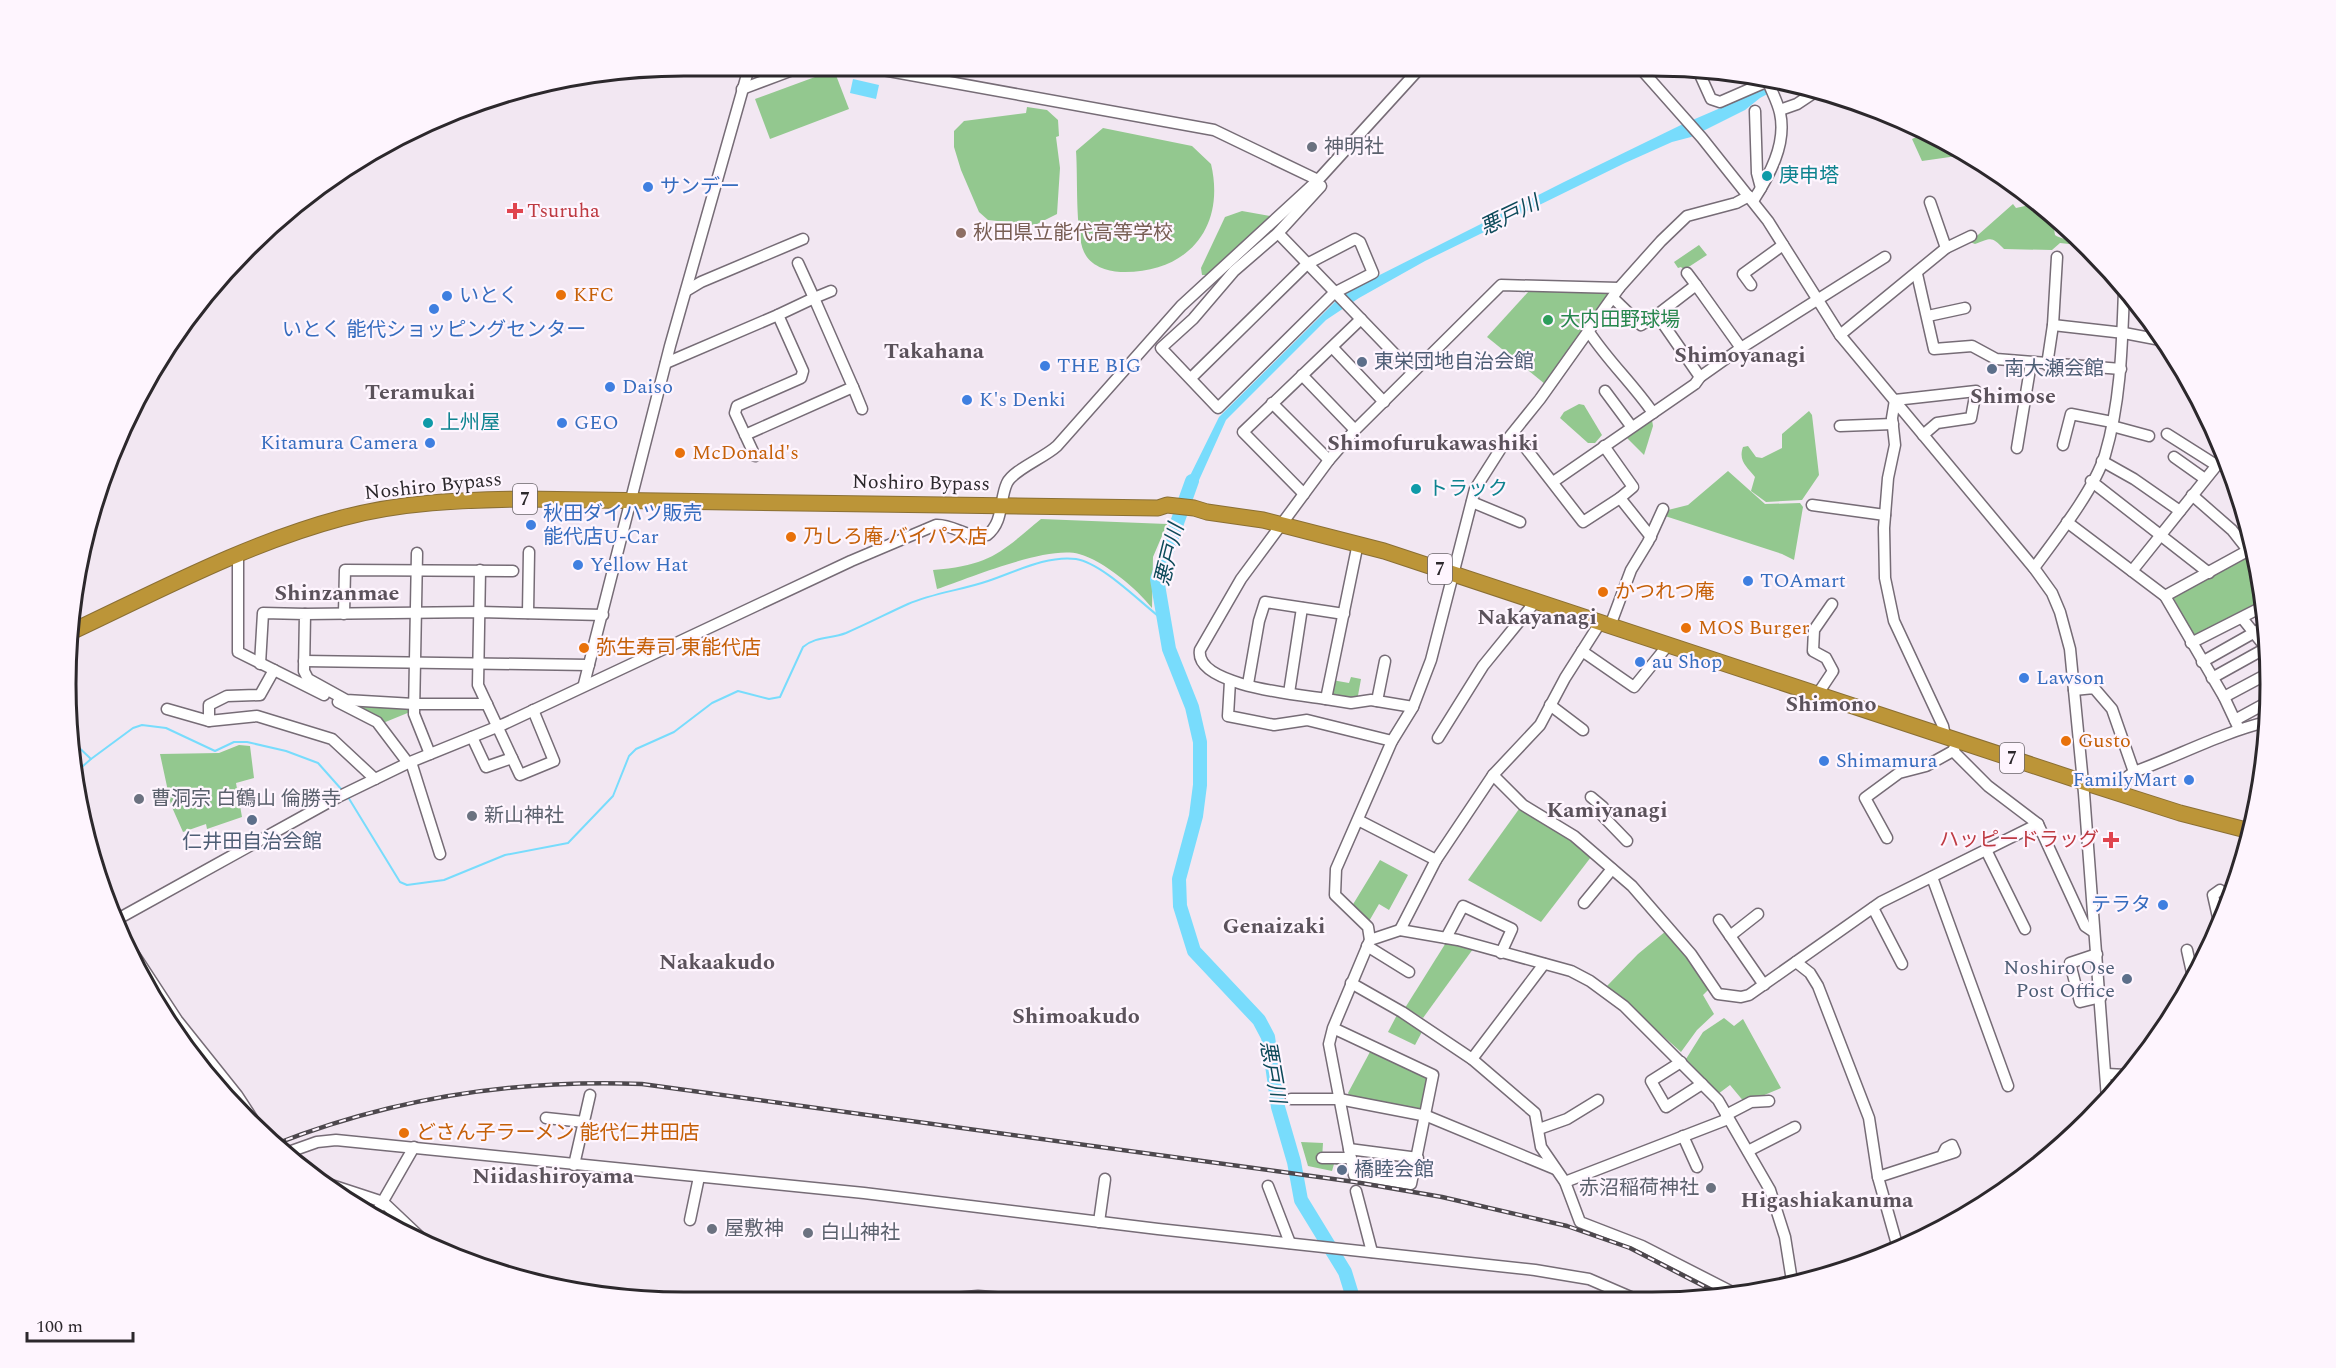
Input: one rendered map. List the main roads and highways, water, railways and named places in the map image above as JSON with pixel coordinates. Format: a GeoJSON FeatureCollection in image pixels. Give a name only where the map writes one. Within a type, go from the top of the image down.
{"type":"FeatureCollection","features":[{"type":"Feature","properties":{"kind":"highway","name":"Noshiro Bypass"},"geometry":{"type":"LineString","coordinates":[[80,629],[238,555],[342,518],[399,507],[478,500],[1001,505],[1169,509],[1280,524],[1358,543],[1817,694],[1952,742],[2180,813],[2242,829]]}},
{"type":"Feature","properties":{"kind":"water"},"geometry":{"type":"Polygon","coordinates":[[[853,79],[879,85],[876,99],[850,93],[853,79]]]}},
{"type":"Feature","properties":{"kind":"water"},"geometry":{"type":"Polygon","coordinates":[[[1768,88],[1776,89],[1745,110],[1691,137],[1672,142],[1625,163],[1425,261],[1359,298],[1326,320],[1226,420],[1191,498],[1180,496],[1219,417],[1344,293],[1681,125],[1768,88]]]}},
{"type":"Feature","properties":{"kind":"waterway","name":"悪戸川"},"geometry":{"type":"LineString","coordinates":[[1192,481],[1157,579],[1169,649],[1192,707],[1200,742],[1200,785],[1196,816],[1179,879],[1180,906],[1194,951],[1259,1020],[1268,1037],[1278,1107],[1294,1162],[1301,1200],[1345,1272],[1351,1292]]}},
{"type":"Feature","properties":{"kind":"waterway"},"geometry":{"type":"LineString","coordinates":[[348,797],[400,882],[407,885],[444,880],[505,855],[568,843],[613,796],[629,756],[636,749],[674,732],[712,703],[738,691],[769,699],[780,697],[803,647],[808,643],[846,633],[918,600],[978,584],[1031,565],[1065,558],[1086,562],[1097,568],[1121,584],[1162,619]]}},
{"type":"Feature","properties":{"kind":"waterway"},"geometry":{"type":"LineString","coordinates":[[81,749],[91,759],[133,728],[142,725],[166,728],[215,751],[234,742],[247,742],[286,751],[318,763],[342,790]]}},
{"type":"Feature","properties":{"kind":"waterway"},"geometry":{"type":"LineString","coordinates":[[83,766],[91,759]]}},
{"type":"Feature","properties":{"kind":"railway"},"geometry":{"type":"LineString","coordinates":[[283,1141],[363,1115],[454,1095],[547,1085],[642,1084],[1355,1182],[1442,1197],[1567,1226],[1630,1248],[1708,1288]]}},
{"type":"Feature","properties":{"kind":"place","name":"神明社"},"geometry":{"type":"Point","coordinates":[1312,147]}},
{"type":"Feature","properties":{"kind":"place","name":"庚申塔"},"geometry":{"type":"Point","coordinates":[1767,176]}},
{"type":"Feature","properties":{"kind":"place","name":"サンデー"},"geometry":{"type":"Point","coordinates":[648,187]}},
{"type":"Feature","properties":{"kind":"place","name":"Tsuruha"},"geometry":{"type":"Point","coordinates":[515,211]}},
{"type":"Feature","properties":{"kind":"place","name":"秋田県立能代高等学校"},"geometry":{"type":"Point","coordinates":[961,233]}},
{"type":"Feature","properties":{"kind":"place","name":"KFC"},"geometry":{"type":"Point","coordinates":[561,295]}},
{"type":"Feature","properties":{"kind":"place","name":"いとく"},"geometry":{"type":"Point","coordinates":[447,296]}},
{"type":"Feature","properties":{"kind":"place","name":"いとく 能代ショッピングセンター"},"geometry":{"type":"Point","coordinates":[434,309]}},
{"type":"Feature","properties":{"kind":"place","name":"大内田野球場"},"geometry":{"type":"Point","coordinates":[1548,320]}},
{"type":"Feature","properties":{"kind":"place","name":"東栄団地自治会館"},"geometry":{"type":"Point","coordinates":[1362,362]}},
{"type":"Feature","properties":{"kind":"place","name":"THE BIG"},"geometry":{"type":"Point","coordinates":[1045,366]}},
{"type":"Feature","properties":{"kind":"place","name":"南大瀬会館"},"geometry":{"type":"Point","coordinates":[1992,369]}},
{"type":"Feature","properties":{"kind":"place","name":"Daiso"},"geometry":{"type":"Point","coordinates":[610,387]}},
{"type":"Feature","properties":{"kind":"place","name":"K's Denki"},"geometry":{"type":"Point","coordinates":[967,400]}},
{"type":"Feature","properties":{"kind":"place","name":"上州屋"},"geometry":{"type":"Point","coordinates":[428,423]}},
{"type":"Feature","properties":{"kind":"place","name":"GEO"},"geometry":{"type":"Point","coordinates":[562,423]}},
{"type":"Feature","properties":{"kind":"place","name":"Kitamura Camera"},"geometry":{"type":"Point","coordinates":[430,443]}},
{"type":"Feature","properties":{"kind":"place","name":"McDonald's"},"geometry":{"type":"Point","coordinates":[680,453]}},
{"type":"Feature","properties":{"kind":"place","name":"トラック"},"geometry":{"type":"Point","coordinates":[1416,489]}},
{"type":"Feature","properties":{"kind":"place","name":"秋田ダイハツ販売 能代店U-Car"},"geometry":{"type":"Point","coordinates":[531,525]}},
{"type":"Feature","properties":{"kind":"place","name":"乃しろ庵 バイパス店"},"geometry":{"type":"Point","coordinates":[791,537]}},
{"type":"Feature","properties":{"kind":"place","name":"Yellow Hat"},"geometry":{"type":"Point","coordinates":[578,565]}},
{"type":"Feature","properties":{"kind":"place","name":"TOAmart"},"geometry":{"type":"Point","coordinates":[1748,581]}},
{"type":"Feature","properties":{"kind":"place","name":"かつれつ庵"},"geometry":{"type":"Point","coordinates":[1603,592]}},
{"type":"Feature","properties":{"kind":"place","name":"MOS Burger"},"geometry":{"type":"Point","coordinates":[1686,628]}},
{"type":"Feature","properties":{"kind":"place","name":"弥生寿司 東能代店"},"geometry":{"type":"Point","coordinates":[584,648]}},
{"type":"Feature","properties":{"kind":"place","name":"au Shop"},"geometry":{"type":"Point","coordinates":[1640,662]}},
{"type":"Feature","properties":{"kind":"place","name":"Lawson"},"geometry":{"type":"Point","coordinates":[2024,678]}},
{"type":"Feature","properties":{"kind":"place","name":"Gusto"},"geometry":{"type":"Point","coordinates":[2066,741]}},
{"type":"Feature","properties":{"kind":"place","name":"Shimamura"},"geometry":{"type":"Point","coordinates":[1824,761]}},
{"type":"Feature","properties":{"kind":"place","name":"FamilyMart"},"geometry":{"type":"Point","coordinates":[2189,780]}},
{"type":"Feature","properties":{"kind":"place","name":"曹洞宗 白鶴山 倫勝寺"},"geometry":{"type":"Point","coordinates":[139,799]}},
{"type":"Feature","properties":{"kind":"place","name":"新山神社"},"geometry":{"type":"Point","coordinates":[472,816]}},
{"type":"Feature","properties":{"kind":"place","name":"仁井田自治会館"},"geometry":{"type":"Point","coordinates":[252,820]}},
{"type":"Feature","properties":{"kind":"place","name":"ハッピードラッグ"},"geometry":{"type":"Point","coordinates":[2111,840]}},
{"type":"Feature","properties":{"kind":"place","name":"テラタ"},"geometry":{"type":"Point","coordinates":[2163,905]}},
{"type":"Feature","properties":{"kind":"place","name":"Noshiro Ose Post Office"},"geometry":{"type":"Point","coordinates":[2127,979]}},
{"type":"Feature","properties":{"kind":"place","name":"どさん子ラーメン 能代仁井田店"},"geometry":{"type":"Point","coordinates":[404,1133]}},
{"type":"Feature","properties":{"kind":"place","name":"橋睦会館"},"geometry":{"type":"Point","coordinates":[1342,1170]}},
{"type":"Feature","properties":{"kind":"place","name":"赤沼稲荷神社"},"geometry":{"type":"Point","coordinates":[1711,1188]}},
{"type":"Feature","properties":{"kind":"place","name":"屋敷神"},"geometry":{"type":"Point","coordinates":[712,1229]}},
{"type":"Feature","properties":{"kind":"place","name":"白山神社"},"geometry":{"type":"Point","coordinates":[808,1233]}},
{"type":"Feature","properties":{"kind":"district","name":"Takahana"},"geometry":{"type":"Point","coordinates":[934,351]}},
{"type":"Feature","properties":{"kind":"district","name":"Shimoyanagi"},"geometry":{"type":"Point","coordinates":[1740,355]}},
{"type":"Feature","properties":{"kind":"district","name":"Teramukai"},"geometry":{"type":"Point","coordinates":[420,392]}},
{"type":"Feature","properties":{"kind":"district","name":"Shimose"},"geometry":{"type":"Point","coordinates":[2013,396]}},
{"type":"Feature","properties":{"kind":"district","name":"Shimofurukawashiki"},"geometry":{"type":"Point","coordinates":[1433,443]}},
{"type":"Feature","properties":{"kind":"district","name":"Shinzanmae"},"geometry":{"type":"Point","coordinates":[337,593]}},
{"type":"Feature","properties":{"kind":"district","name":"Nakayanagi"},"geometry":{"type":"Point","coordinates":[1537,617]}},
{"type":"Feature","properties":{"kind":"district","name":"Shimono"},"geometry":{"type":"Point","coordinates":[1831,704]}},
{"type":"Feature","properties":{"kind":"district","name":"Kamiyanagi"},"geometry":{"type":"Point","coordinates":[1607,810]}},
{"type":"Feature","properties":{"kind":"district","name":"Genaizaki"},"geometry":{"type":"Point","coordinates":[1274,926]}},
{"type":"Feature","properties":{"kind":"district","name":"Nakaakudo"},"geometry":{"type":"Point","coordinates":[717,962]}},
{"type":"Feature","properties":{"kind":"district","name":"Shimoakudo"},"geometry":{"type":"Point","coordinates":[1076,1016]}},
{"type":"Feature","properties":{"kind":"district","name":"Niidashiroyama"},"geometry":{"type":"Point","coordinates":[553,1176]}},
{"type":"Feature","properties":{"kind":"district","name":"Higashiakanuma"},"geometry":{"type":"Point","coordinates":[1827,1200]}}]}
